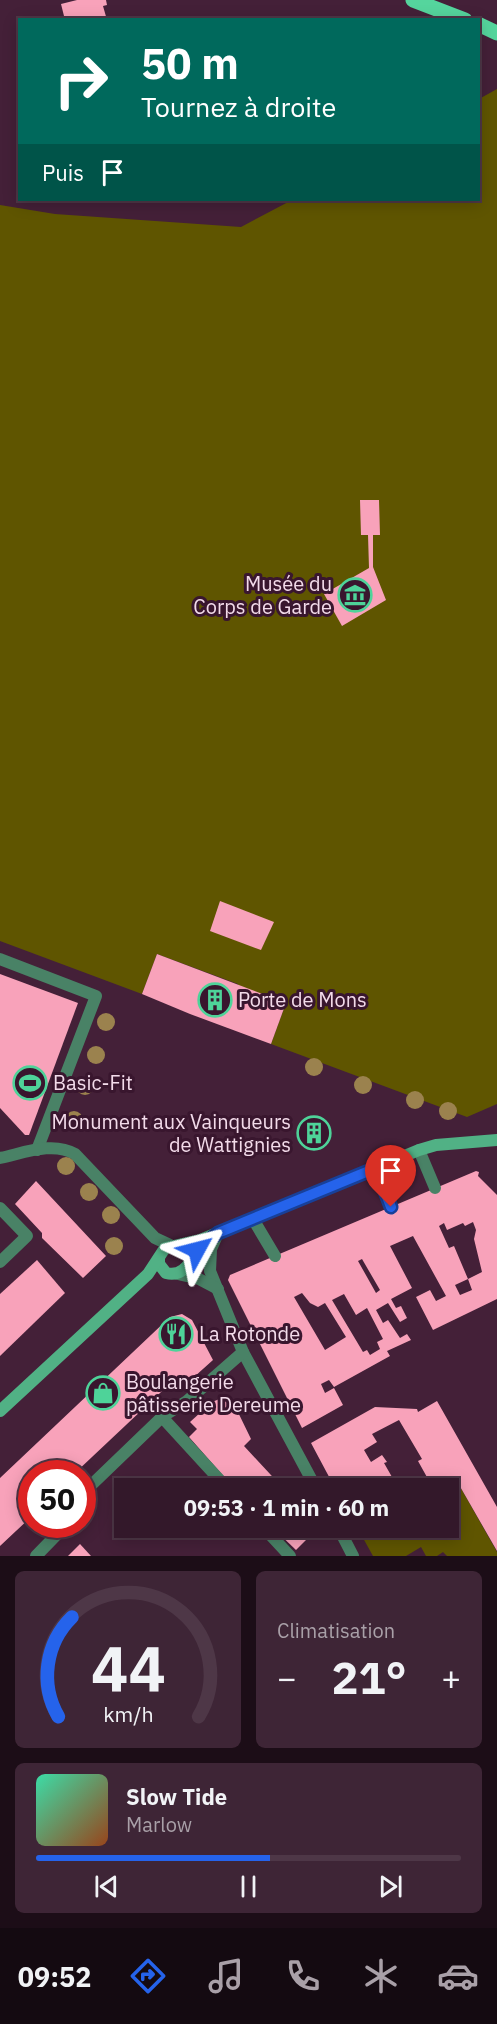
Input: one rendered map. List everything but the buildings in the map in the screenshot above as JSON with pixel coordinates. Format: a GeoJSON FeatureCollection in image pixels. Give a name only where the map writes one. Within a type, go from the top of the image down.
{"type":"FeatureCollection","features":[{"type":"Feature","properties":{"kind":"main road"},"geometry":{"type":"LineString","coordinates":[[413,0],[460,18]]}},
{"type":"Feature","properties":{"kind":"main road"},"geometry":{"type":"LineString","coordinates":[[480,25],[497,33]]}},
{"type":"Feature","properties":{"kind":"main road"},"geometry":{"type":"LineString","coordinates":[[0,1411],[148,1274],[166,1250],[218,1233],[419,1150],[436,1145],[496,1142]]}},
{"type":"Feature","properties":{"kind":"main road"},"geometry":{"type":"LineString","coordinates":[[148,1274],[183,1272],[203,1244],[218,1233]]}},
{"type":"Feature","properties":{"kind":"main road"},"geometry":{"type":"LineString","coordinates":[[166,1250],[186,1251],[189,1261]]}},
{"type":"Feature","properties":{"kind":"main road"},"geometry":{"type":"LineString","coordinates":[[166,1250],[159,1264],[172,1274]]}},
{"type":"Feature","properties":{"kind":"street"},"geometry":{"type":"LineString","coordinates":[[0,958],[96,996],[37,1150]]}},
{"type":"Feature","properties":{"kind":"street"},"geometry":{"type":"LineString","coordinates":[[0,1158],[59,1148],[75,1155],[166,1250]]}},
{"type":"Feature","properties":{"kind":"street"},"geometry":{"type":"LineString","coordinates":[[419,1150],[435,1188]]}},
{"type":"Feature","properties":{"kind":"street"},"geometry":{"type":"LineString","coordinates":[[376,1168],[391,1207]]}},
{"type":"Feature","properties":{"kind":"street"},"geometry":{"type":"LineString","coordinates":[[0,1208],[27,1236],[0,1262]]}},
{"type":"Feature","properties":{"kind":"street"},"geometry":{"type":"LineString","coordinates":[[253,1219],[275,1256]]}},
{"type":"Feature","properties":{"kind":"street"},"geometry":{"type":"LineString","coordinates":[[218,1233],[211,1249],[210,1271],[243,1353],[311,1478]]}},
{"type":"Feature","properties":{"kind":"street"},"geometry":{"type":"LineString","coordinates":[[172,1274],[199,1279],[218,1289]]}},
{"type":"Feature","properties":{"kind":"street"},"geometry":{"type":"LineString","coordinates":[[96,1481],[162,1417],[187,1401],[243,1353]]}},
{"type":"Feature","properties":{"kind":"street"},"geometry":{"type":"LineString","coordinates":[[162,1417],[218,1478]]}},
{"type":"Feature","properties":{"kind":"street"},"geometry":{"type":"LineString","coordinates":[[36,1556],[54,1538]]}},
{"type":"Feature","properties":{"kind":"street"},"geometry":{"type":"LineString","coordinates":[[273,1538],[290,1556]]}},
{"type":"Feature","properties":{"kind":"street"},"geometry":{"type":"LineString","coordinates":[[342,1538],[347,1553]]}},
{"type":"Feature","properties":{"kind":"shaded area"},"geometry":{"type":"Polygon","coordinates":[[[497,89],[497,1104],[467,1117],[271,1044],[286,1003],[238,986],[238,984],[157,954],[142,994],[0,941],[0,205],[55,214],[241,227],[290,201],[480,201],[480,98],[497,89]]]}},
{"type":"Feature","properties":{"kind":"shaded area"},"geometry":{"type":"Polygon","coordinates":[[[459,1485],[497,1552],[497,1556],[447,1556],[443,1552],[437,1556],[426,1556],[421,1547],[406,1556],[373,1556],[363,1538],[459,1538],[459,1485]]]}},
{"type":"Feature","properties":{"kind":"place","name":"Musée du Corps de Garde"},"geometry":{"type":"Point","coordinates":[355,595]}},
{"type":"Feature","properties":{"kind":"place","name":"Porte de Mons"},"geometry":{"type":"Point","coordinates":[215,1000]}},
{"type":"Feature","properties":{"kind":"place","name":"Basic-Fit"},"geometry":{"type":"Point","coordinates":[30,1083]}},
{"type":"Feature","properties":{"kind":"place","name":"Monument aux Vainqueurs de Wattignies"},"geometry":{"type":"Point","coordinates":[314,1133]}},
{"type":"Feature","properties":{"kind":"place","name":"La Rotonde"},"geometry":{"type":"Point","coordinates":[176,1334]}},
{"type":"Feature","properties":{"kind":"place","name":"Boulangerie pâtisserie Dereume"},"geometry":{"type":"Point","coordinates":[103,1393]}},
{"type":"Feature","properties":{"kind":"route"},"geometry":{"type":"LineString","coordinates":[[197,1250],[218,1233],[376,1168],[391,1207]]}}]}
